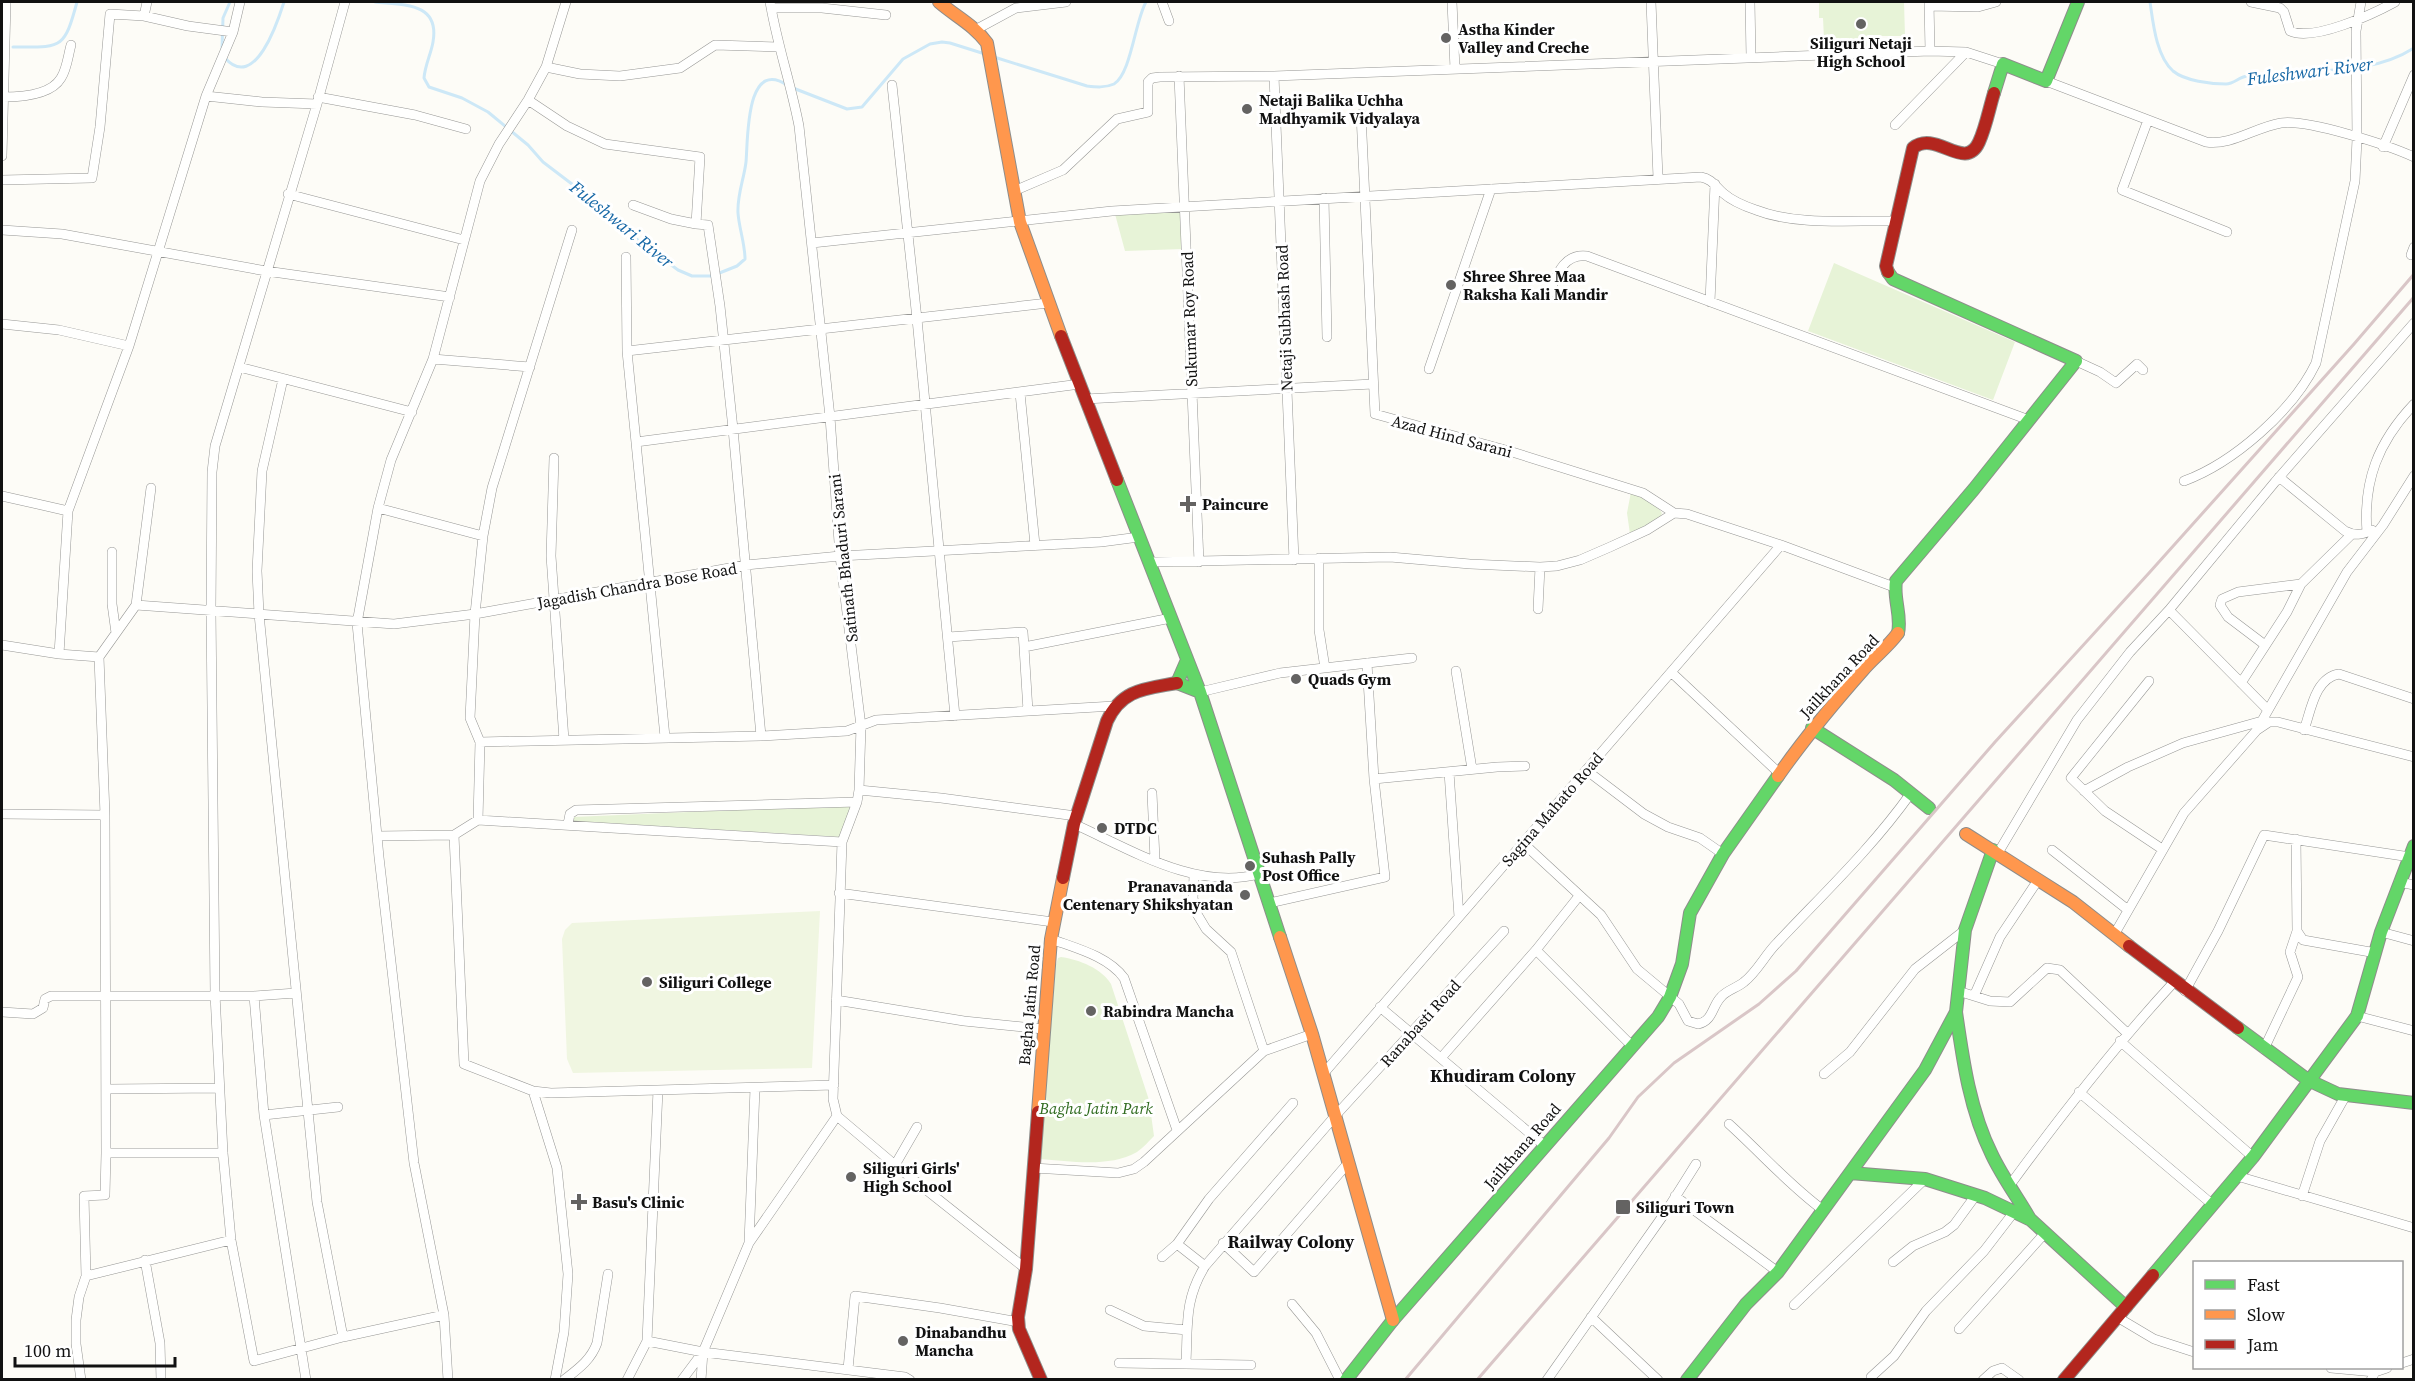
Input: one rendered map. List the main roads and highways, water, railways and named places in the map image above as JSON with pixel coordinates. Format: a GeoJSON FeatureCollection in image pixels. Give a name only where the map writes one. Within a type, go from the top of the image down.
{"type":"FeatureCollection","features":[{"type":"Feature","properties":{"kind":"waterway","name":"Fuleshwari River"},"geometry":{"type":"LineString","coordinates":[[13,47],[42,47],[58,42],[68,29],[77,2]]}},
{"type":"Feature","properties":{"kind":"waterway","name":"Fuleshwari River"},"geometry":{"type":"LineString","coordinates":[[222,49],[223,18],[230,2]]}},
{"type":"Feature","properties":{"kind":"waterway","name":"Fuleshwari River"},"geometry":{"type":"LineString","coordinates":[[225,58],[236,66],[246,66],[255,60],[271,37],[284,2]]}},
{"type":"Feature","properties":{"kind":"waterway","name":"Fuleshwari River"},"geometry":{"type":"LineString","coordinates":[[375,2],[408,5],[417,8],[431,19],[434,29],[433,42],[424,78],[429,87],[462,98],[488,112],[528,145],[543,162],[610,213],[627,232],[678,270],[692,276],[712,276],[737,266],[745,259],[738,206],[746,162],[751,106],[763,82],[773,79],[787,85]]}},
{"type":"Feature","properties":{"kind":"waterway","name":"Fuleshwari River"},"geometry":{"type":"LineString","coordinates":[[994,57],[1087,86],[1100,87],[1114,84],[1125,70],[1146,2]]}},
{"type":"Feature","properties":{"kind":"waterway","name":"Fuleshwari River"},"geometry":{"type":"LineString","coordinates":[[2150,2],[2156,38],[2167,65],[2178,74],[2198,81],[2226,84],[2244,77],[2268,73],[2354,68],[2395,58],[2414,48]]}},
{"type":"Feature","properties":{"kind":"waterway","name":"Fuleshwari River"},"geometry":{"type":"LineString","coordinates":[[793,88],[847,109],[862,107],[903,59],[930,44],[950,43],[985,54]]}},
{"type":"Feature","properties":{"kind":"railway"},"geometry":{"type":"LineString","coordinates":[[1405,1380],[1609,1138],[1638,1097],[1674,1063],[1759,1004],[1796,971],[1995,742],[2149,573],[2414,274]]}},
{"type":"Feature","properties":{"kind":"railway"},"geometry":{"type":"LineString","coordinates":[[1477,1380],[2414,297]]}},
{"type":"Feature","properties":{"kind":"place","name":"Siliguri Netaji High School"},"geometry":{"type":"Point","coordinates":[1861,24]}},
{"type":"Feature","properties":{"kind":"place","name":"Astha Kinder Valley and Creche"},"geometry":{"type":"Point","coordinates":[1446,38]}},
{"type":"Feature","properties":{"kind":"place","name":"Netaji Balika Uchha Madhyamik Vidyalaya"},"geometry":{"type":"Point","coordinates":[1247,109]}},
{"type":"Feature","properties":{"kind":"place","name":"Shree Shree Maa Raksha Kali Mandir"},"geometry":{"type":"Point","coordinates":[1451,285]}},
{"type":"Feature","properties":{"kind":"place","name":"Paincure"},"geometry":{"type":"Point","coordinates":[1188,504]}},
{"type":"Feature","properties":{"kind":"place","name":"Quads Gym"},"geometry":{"type":"Point","coordinates":[1296,679]}},
{"type":"Feature","properties":{"kind":"place","name":"DTDC"},"geometry":{"type":"Point","coordinates":[1102,828]}},
{"type":"Feature","properties":{"kind":"place","name":"Suhash Pally Post Office"},"geometry":{"type":"Point","coordinates":[1250,866]}},
{"type":"Feature","properties":{"kind":"place","name":"Pranavananda Centenary Shikshyatan"},"geometry":{"type":"Point","coordinates":[1245,895]}},
{"type":"Feature","properties":{"kind":"place","name":"Siliguri College"},"geometry":{"type":"Point","coordinates":[647,982]}},
{"type":"Feature","properties":{"kind":"place","name":"Rabindra Mancha"},"geometry":{"type":"Point","coordinates":[1091,1011]}},
{"type":"Feature","properties":{"kind":"place","name":"Siliguri Girls' High School"},"geometry":{"type":"Point","coordinates":[851,1177]}},
{"type":"Feature","properties":{"kind":"place","name":"Basu's Clinic"},"geometry":{"type":"Point","coordinates":[579,1202]}},
{"type":"Feature","properties":{"kind":"place","name":"Siliguri Town"},"geometry":{"type":"Point","coordinates":[1623,1207]}},
{"type":"Feature","properties":{"kind":"place","name":"Dinabandhu Mancha"},"geometry":{"type":"Point","coordinates":[903,1341]}},
{"type":"Feature","properties":{"kind":"district","name":"Khudiram Colony"},"geometry":{"type":"Point","coordinates":[1503,1075]}},
{"type":"Feature","properties":{"kind":"district","name":"Railway Colony"},"geometry":{"type":"Point","coordinates":[1291,1241]}},
{"type":"Feature","properties":{"kind":"park label","name":"Bagha Jatin Park"},"geometry":{"type":"Point","coordinates":[1096,1108]}}]}
